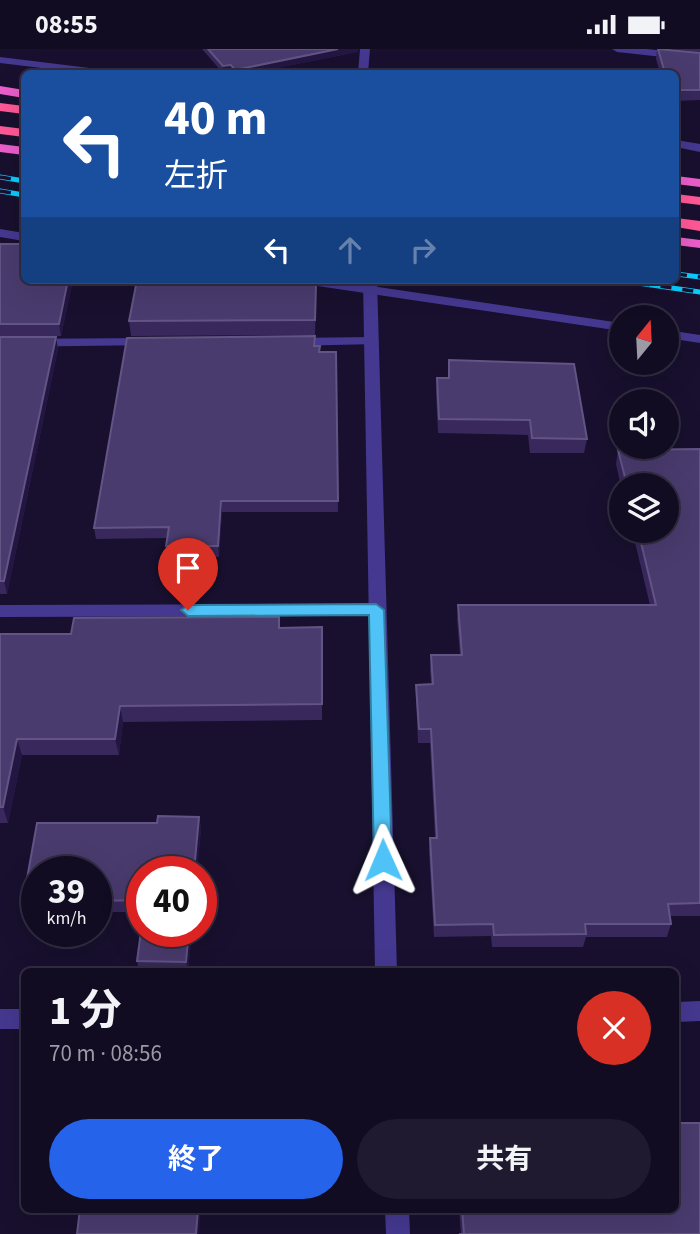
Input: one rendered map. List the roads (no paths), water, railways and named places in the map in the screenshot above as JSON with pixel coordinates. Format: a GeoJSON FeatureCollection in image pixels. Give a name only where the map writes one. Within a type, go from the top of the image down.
{"type":"FeatureCollection","features":[{"type":"Feature","properties":{"kind":"highway"},"geometry":{"type":"LineString","coordinates":[[0,90],[21,94]]}},
{"type":"Feature","properties":{"kind":"highway"},"geometry":{"type":"LineString","coordinates":[[0,107],[21,110]]}},
{"type":"Feature","properties":{"kind":"highway"},"geometry":{"type":"LineString","coordinates":[[0,130],[21,133]]}},
{"type":"Feature","properties":{"kind":"highway"},"geometry":{"type":"LineString","coordinates":[[0,148],[21,151]]}},
{"type":"Feature","properties":{"kind":"highway"},"geometry":{"type":"LineString","coordinates":[[679,180],[700,183]]}},
{"type":"Feature","properties":{"kind":"highway"},"geometry":{"type":"LineString","coordinates":[[679,198],[700,201]]}},
{"type":"Feature","properties":{"kind":"highway"},"geometry":{"type":"LineString","coordinates":[[679,223],[700,226]]}},
{"type":"Feature","properties":{"kind":"highway"},"geometry":{"type":"LineString","coordinates":[[679,241],[700,244]]}},
{"type":"Feature","properties":{"kind":"street"},"geometry":{"type":"LineString","coordinates":[[363,70],[365,49]]}},
{"type":"Feature","properties":{"kind":"street"},"geometry":{"type":"LineString","coordinates":[[617,49],[700,58]]}},
{"type":"Feature","properties":{"kind":"street"},"geometry":{"type":"LineString","coordinates":[[0,60],[73,70]]}},
{"type":"Feature","properties":{"kind":"street"},"geometry":{"type":"LineString","coordinates":[[679,145],[700,148]]}},
{"type":"Feature","properties":{"kind":"street"},"geometry":{"type":"LineString","coordinates":[[0,233],[21,236]]}},
{"type":"Feature","properties":{"kind":"street"},"geometry":{"type":"LineString","coordinates":[[386,968],[371,285],[609,325]]}},
{"type":"Feature","properties":{"kind":"street"},"geometry":{"type":"LineString","coordinates":[[679,336],[700,339]]}},
{"type":"Feature","properties":{"kind":"street"},"geometry":{"type":"LineString","coordinates":[[276,342],[372,341]]}},
{"type":"Feature","properties":{"kind":"street"},"geometry":{"type":"LineString","coordinates":[[0,343],[165,342]]}},
{"type":"Feature","properties":{"kind":"street"},"geometry":{"type":"LineString","coordinates":[[0,611],[376,610]]}},
{"type":"Feature","properties":{"kind":"street"},"geometry":{"type":"LineString","coordinates":[[679,1012],[700,1011]]}},
{"type":"Feature","properties":{"kind":"street"},"geometry":{"type":"LineString","coordinates":[[0,1019],[21,1019]]}},
{"type":"Feature","properties":{"kind":"street"},"geometry":{"type":"LineString","coordinates":[[397,1213],[398,1234]]}},
{"type":"Feature","properties":{"kind":"railway"},"geometry":{"type":"LineString","coordinates":[[0,177],[21,180]]}},
{"type":"Feature","properties":{"kind":"railway"},"geometry":{"type":"LineString","coordinates":[[0,191],[21,194]]}},
{"type":"Feature","properties":{"kind":"railway"},"geometry":{"type":"LineString","coordinates":[[679,274],[700,277]]}},
{"type":"Feature","properties":{"kind":"railway"},"geometry":{"type":"LineString","coordinates":[[645,284],[700,292]]}}]}
